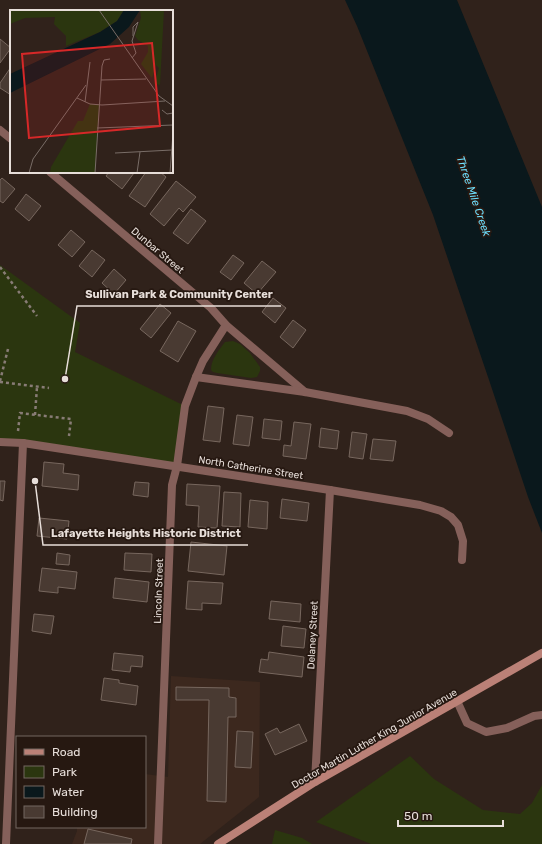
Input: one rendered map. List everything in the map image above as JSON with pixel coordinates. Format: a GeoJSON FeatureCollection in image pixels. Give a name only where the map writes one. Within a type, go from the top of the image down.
{"type":"FeatureCollection","features":[{"type":"Feature","properties":{"kind":"main road","name":"Doctor Martin Luther King Junior Avenue"},"geometry":{"type":"LineString","coordinates":[[218,844],[314,782],[542,652]]}},
{"type":"Feature","properties":{"kind":"street"},"geometry":{"type":"LineString","coordinates":[[0,130],[10,138]]}},
{"type":"Feature","properties":{"kind":"street","name":"Dunbar Street"},"geometry":{"type":"LineString","coordinates":[[51,173],[211,308],[226,325],[305,392]]}},
{"type":"Feature","properties":{"kind":"street","name":"Lincoln Street"},"geometry":{"type":"LineString","coordinates":[[158,844],[172,485],[177,466],[185,406],[203,361],[226,325]]}},
{"type":"Feature","properties":{"kind":"street","name":"Dunbar Street"},"geometry":{"type":"LineString","coordinates":[[196,377],[305,392],[407,411],[428,419],[449,433]]}},
{"type":"Feature","properties":{"kind":"street","name":"North Catherine Street"},"geometry":{"type":"LineString","coordinates":[[0,442],[23,443],[177,466],[420,505],[441,511],[451,517],[458,525],[463,541],[462,560]]}},
{"type":"Feature","properties":{"kind":"street"},"geometry":{"type":"LineString","coordinates":[[6,844],[23,443]]}},
{"type":"Feature","properties":{"kind":"street","name":"Delaney Street"},"geometry":{"type":"LineString","coordinates":[[314,782],[330,490]]}},
{"type":"Feature","properties":{"kind":"street"},"geometry":{"type":"LineString","coordinates":[[457,701],[467,723],[486,732],[507,728],[534,716],[542,715]]}},
{"type":"Feature","properties":{"kind":"path"},"geometry":{"type":"LineString","coordinates":[[0,267],[37,316]]}},
{"type":"Feature","properties":{"kind":"path"},"geometry":{"type":"LineString","coordinates":[[8,349],[0,381],[49,388]]}},
{"type":"Feature","properties":{"kind":"path"},"geometry":{"type":"LineString","coordinates":[[35,415],[37,387]]}},
{"type":"Feature","properties":{"kind":"path"},"geometry":{"type":"LineString","coordinates":[[18,431],[20,413],[71,419],[69,436]]}},
{"type":"Feature","properties":{"kind":"shaded area"},"geometry":{"type":"Polygon","coordinates":[[[171,676],[260,682],[259,797],[200,844],[72,844],[77,828],[146,828],[146,774],[168,777],[171,676]]]}},
{"type":"Feature","properties":{"kind":"green space"},"geometry":{"type":"Polygon","coordinates":[[[0,265],[80,323],[75,352],[185,406],[177,466],[0,442],[0,265]]]}},
{"type":"Feature","properties":{"kind":"green space"},"geometry":{"type":"Polygon","coordinates":[[[233,341],[240,344],[250,353],[260,367],[257,377],[251,378],[217,373],[211,370],[214,358],[220,348],[225,342],[233,341]]]}},
{"type":"Feature","properties":{"kind":"green space"},"geometry":{"type":"Polygon","coordinates":[[[410,756],[434,779],[483,810],[520,814],[532,803],[542,785],[542,844],[371,844],[316,822],[410,756]]]}},
{"type":"Feature","properties":{"kind":"green space"},"geometry":{"type":"Polygon","coordinates":[[[275,830],[302,838],[312,844],[272,844],[275,830]]]}},
{"type":"Feature","properties":{"kind":"water","name":"Three Mile Creek"},"geometry":{"type":"Polygon","coordinates":[[[345,0],[457,0],[542,207],[542,533],[528,497],[433,215],[357,26],[345,0]]]}},
{"type":"Feature","properties":{"kind":"building"},"geometry":{"type":"Polygon","coordinates":[[[0,39],[10,47],[10,49],[0,63],[0,39]]]}},
{"type":"Feature","properties":{"kind":"building"},"geometry":{"type":"Polygon","coordinates":[[[10,68],[10,94],[0,88],[0,83],[10,68]]]}},
{"type":"Feature","properties":{"kind":"building"},"geometry":{"type":"Polygon","coordinates":[[[108,173],[134,173],[122,189],[106,176],[108,173]]]}},
{"type":"Feature","properties":{"kind":"building"},"geometry":{"type":"Polygon","coordinates":[[[145,173],[161,173],[166,177],[145,207],[129,196],[145,173]]]}},
{"type":"Feature","properties":{"kind":"building"},"geometry":{"type":"Polygon","coordinates":[[[2,178],[15,189],[3,203],[0,201],[0,180],[2,178]]]}},
{"type":"Feature","properties":{"kind":"building"},"geometry":{"type":"Polygon","coordinates":[[[176,181],[196,197],[183,212],[179,208],[164,226],[150,214],[176,181]]]}},
{"type":"Feature","properties":{"kind":"building"},"geometry":{"type":"Polygon","coordinates":[[[26,194],[41,206],[29,221],[15,209],[26,194]]]}},
{"type":"Feature","properties":{"kind":"building"},"geometry":{"type":"Polygon","coordinates":[[[191,209],[206,221],[188,244],[173,233],[191,209]]]}},
{"type":"Feature","properties":{"kind":"building"},"geometry":{"type":"Polygon","coordinates":[[[71,230],[85,242],[72,257],[58,245],[71,230]]]}},
{"type":"Feature","properties":{"kind":"building"},"geometry":{"type":"Polygon","coordinates":[[[92,250],[105,260],[92,277],[79,266],[92,250]]]}},
{"type":"Feature","properties":{"kind":"building"},"geometry":{"type":"Polygon","coordinates":[[[233,255],[244,263],[231,280],[220,272],[233,255]]]}},
{"type":"Feature","properties":{"kind":"building"},"geometry":{"type":"Polygon","coordinates":[[[262,261],[276,272],[257,294],[244,283],[262,261]]]}},
{"type":"Feature","properties":{"kind":"building"},"geometry":{"type":"Polygon","coordinates":[[[114,269],[126,280],[114,294],[102,283],[114,269]]]}},
{"type":"Feature","properties":{"kind":"building"},"geometry":{"type":"Polygon","coordinates":[[[273,298],[286,308],[275,323],[262,312],[273,298]]]}},
{"type":"Feature","properties":{"kind":"building"},"geometry":{"type":"Polygon","coordinates":[[[160,304],[171,313],[151,338],[140,329],[160,304]]]}},
{"type":"Feature","properties":{"kind":"building"},"geometry":{"type":"Polygon","coordinates":[[[293,320],[306,330],[293,348],[280,337],[293,320]]]}},
{"type":"Feature","properties":{"kind":"building"},"geometry":{"type":"Polygon","coordinates":[[[178,321],[196,331],[178,362],[160,351],[178,321]]]}},
{"type":"Feature","properties":{"kind":"building"},"geometry":{"type":"Polygon","coordinates":[[[208,406],[224,408],[220,442],[203,440],[208,406]]]}},
{"type":"Feature","properties":{"kind":"building"},"geometry":{"type":"Polygon","coordinates":[[[237,415],[253,417],[249,446],[233,444],[237,415]]]}},
{"type":"Feature","properties":{"kind":"building"},"geometry":{"type":"Polygon","coordinates":[[[264,419],[282,421],[280,440],[262,438],[264,419]]]}},
{"type":"Feature","properties":{"kind":"building"},"geometry":{"type":"Polygon","coordinates":[[[294,422],[311,424],[306,459],[283,456],[284,445],[291,446],[294,422]]]}},
{"type":"Feature","properties":{"kind":"building"},"geometry":{"type":"Polygon","coordinates":[[[321,428],[339,431],[337,449],[319,447],[321,428]]]}},
{"type":"Feature","properties":{"kind":"building"},"geometry":{"type":"Polygon","coordinates":[[[352,432],[367,434],[363,459],[349,457],[352,432]]]}},
{"type":"Feature","properties":{"kind":"building"},"geometry":{"type":"Polygon","coordinates":[[[373,439],[396,441],[393,461],[370,459],[373,439]]]}},
{"type":"Feature","properties":{"kind":"building"},"geometry":{"type":"Polygon","coordinates":[[[44,462],[64,464],[63,473],[79,475],[78,490],[42,486],[44,462]]]}},
{"type":"Feature","properties":{"kind":"building"},"geometry":{"type":"Polygon","coordinates":[[[0,481],[5,481],[3,501],[0,500],[0,481]]]}},
{"type":"Feature","properties":{"kind":"building"},"geometry":{"type":"Polygon","coordinates":[[[135,482],[149,483],[148,497],[133,495],[135,482]]]}},
{"type":"Feature","properties":{"kind":"building"},"geometry":{"type":"Polygon","coordinates":[[[187,484],[220,486],[217,528],[198,527],[199,506],[186,505],[187,484]]]}},
{"type":"Feature","properties":{"kind":"building"},"geometry":{"type":"Polygon","coordinates":[[[224,492],[241,493],[240,527],[222,526],[224,492]]]}},
{"type":"Feature","properties":{"kind":"building"},"geometry":{"type":"Polygon","coordinates":[[[282,499],[309,503],[307,521],[280,518],[282,499]]]}},
{"type":"Feature","properties":{"kind":"building"},"geometry":{"type":"Polygon","coordinates":[[[250,500],[268,502],[267,529],[248,527],[250,500]]]}},
{"type":"Feature","properties":{"kind":"building"},"geometry":{"type":"Polygon","coordinates":[[[39,518],[69,521],[67,539],[37,536],[39,518]]]}},
{"type":"Feature","properties":{"kind":"building"},"geometry":{"type":"Polygon","coordinates":[[[191,542],[227,546],[224,575],[188,571],[191,542]]]}},
{"type":"Feature","properties":{"kind":"building"},"geometry":{"type":"Polygon","coordinates":[[[57,553],[70,555],[69,565],[56,564],[57,553]]]}},
{"type":"Feature","properties":{"kind":"building"},"geometry":{"type":"Polygon","coordinates":[[[125,553],[152,554],[151,572],[124,570],[125,553]]]}},
{"type":"Feature","properties":{"kind":"building"},"geometry":{"type":"Polygon","coordinates":[[[42,568],[77,572],[75,589],[58,587],[58,593],[39,591],[42,568]]]}},
{"type":"Feature","properties":{"kind":"building"},"geometry":{"type":"Polygon","coordinates":[[[115,578],[149,582],[147,602],[113,598],[115,578]]]}},
{"type":"Feature","properties":{"kind":"building"},"geometry":{"type":"Polygon","coordinates":[[[188,581],[223,583],[221,604],[202,603],[202,610],[186,609],[188,581]]]}},
{"type":"Feature","properties":{"kind":"building"},"geometry":{"type":"Polygon","coordinates":[[[271,601],[301,604],[300,622],[269,619],[271,601]]]}},
{"type":"Feature","properties":{"kind":"building"},"geometry":{"type":"Polygon","coordinates":[[[34,614],[54,616],[51,634],[32,631],[34,614]]]}},
{"type":"Feature","properties":{"kind":"building"},"geometry":{"type":"Polygon","coordinates":[[[283,626],[306,629],[304,648],[281,646],[283,626]]]}},
{"type":"Feature","properties":{"kind":"building"},"geometry":{"type":"Polygon","coordinates":[[[269,652],[304,657],[302,677],[259,672],[261,659],[268,660],[269,652]]]}},
{"type":"Feature","properties":{"kind":"building"},"geometry":{"type":"Polygon","coordinates":[[[114,653],[143,656],[142,667],[131,666],[130,672],[112,670],[114,653]]]}},
{"type":"Feature","properties":{"kind":"building"},"geometry":{"type":"Polygon","coordinates":[[[104,678],[119,680],[119,683],[138,686],[136,705],[101,700],[104,678]]]}},
{"type":"Feature","properties":{"kind":"building"},"geometry":{"type":"Polygon","coordinates":[[[176,687],[229,688],[229,697],[236,698],[236,717],[228,717],[226,802],[207,801],[209,700],[176,700],[176,687]]]}},
{"type":"Feature","properties":{"kind":"building"},"geometry":{"type":"Polygon","coordinates":[[[299,724],[307,741],[275,755],[265,734],[277,728],[280,733],[299,724]]]}},
{"type":"Feature","properties":{"kind":"building"},"geometry":{"type":"Polygon","coordinates":[[[237,731],[253,732],[251,768],[235,767],[237,731]]]}},
{"type":"Feature","properties":{"kind":"building"},"geometry":{"type":"Polygon","coordinates":[[[88,829],[132,839],[131,844],[84,844],[88,829]]]}},
{"type":"Feature","properties":{"kind":"place","name":"Sullivan Park & Community Center"},"geometry":{"type":"Point","coordinates":[65,379]}},
{"type":"Feature","properties":{"kind":"place","name":"Lafayette Heights Historic District"},"geometry":{"type":"Point","coordinates":[35,481]}}]}
